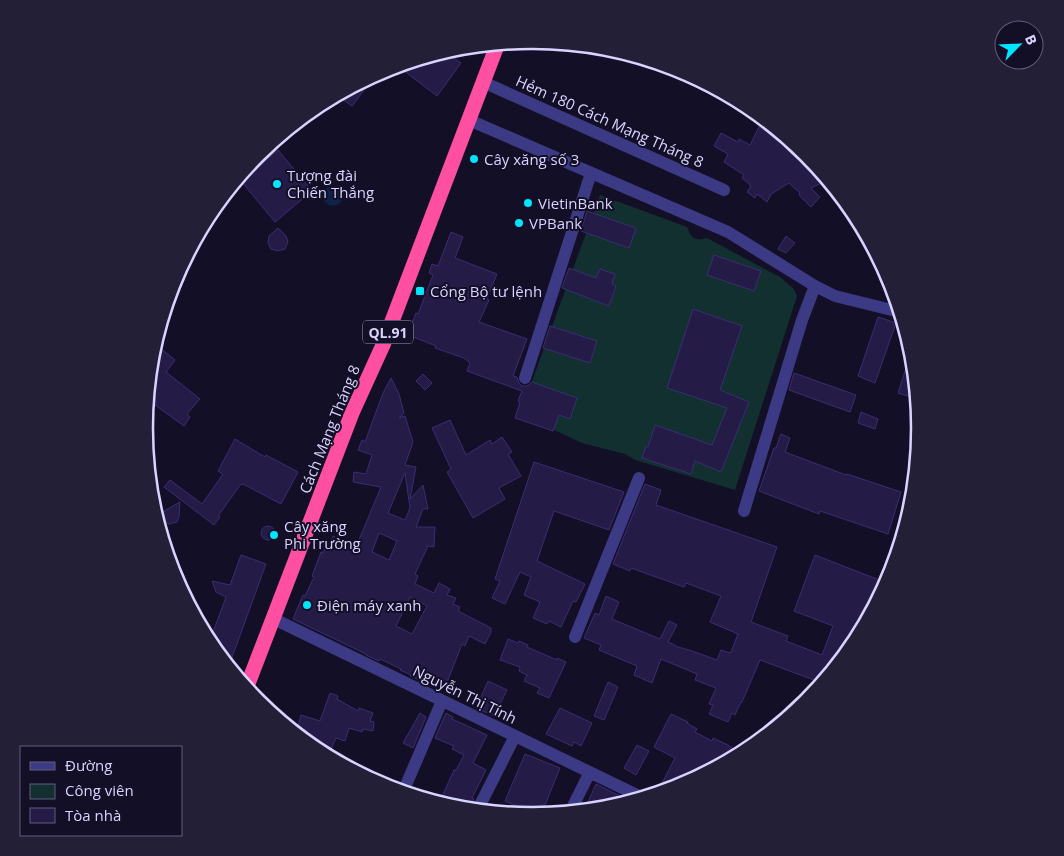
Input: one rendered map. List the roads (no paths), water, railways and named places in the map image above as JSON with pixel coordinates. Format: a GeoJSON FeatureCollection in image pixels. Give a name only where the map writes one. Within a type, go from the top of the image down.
{"type":"FeatureCollection","features":[{"type":"Feature","properties":{"kind":"highway","name":"Cách Mạng Tháng 8"},"geometry":{"type":"LineString","coordinates":[[249,681],[350,418],[383,345],[495,51]]}},
{"type":"Feature","properties":{"kind":"street","name":"Hẻm 180 Cách Mạng Tháng 8"},"geometry":{"type":"LineString","coordinates":[[483,82],[724,190]]}},
{"type":"Feature","properties":{"kind":"street"},"geometry":{"type":"LineString","coordinates":[[469,120],[728,232],[815,286],[835,296],[892,310]]}},
{"type":"Feature","properties":{"kind":"street"},"geometry":{"type":"LineString","coordinates":[[525,378],[591,173]]}},
{"type":"Feature","properties":{"kind":"street"},"geometry":{"type":"LineString","coordinates":[[744,511],[802,320],[815,286]]}},
{"type":"Feature","properties":{"kind":"street"},"geometry":{"type":"LineString","coordinates":[[575,637],[638,478]]}},
{"type":"Feature","properties":{"kind":"street","name":"Nguyễn Thị Tính"},"geometry":{"type":"LineString","coordinates":[[274,619],[633,793]]}},
{"type":"Feature","properties":{"kind":"street"},"geometry":{"type":"LineString","coordinates":[[406,785],[442,701]]}},
{"type":"Feature","properties":{"kind":"street"},"geometry":{"type":"LineString","coordinates":[[481,804],[515,736]]}},
{"type":"Feature","properties":{"kind":"street"},"geometry":{"type":"LineString","coordinates":[[574,805],[590,772]]}},
{"type":"Feature","properties":{"kind":"water"},"geometry":{"type":"Polygon","coordinates":[[[333,186],[340,189],[343,196],[340,203],[333,206],[326,203],[323,196],[326,189],[333,186]]]}},
{"type":"Feature","properties":{"kind":"place","name":"Cây xăng số 3"},"geometry":{"type":"Point","coordinates":[474,159]}},
{"type":"Feature","properties":{"kind":"place","name":"Tượng đài Chiến Thắng"},"geometry":{"type":"Point","coordinates":[277,184]}},
{"type":"Feature","properties":{"kind":"place","name":"VietinBank"},"geometry":{"type":"Point","coordinates":[528,203]}},
{"type":"Feature","properties":{"kind":"place","name":"VPBank"},"geometry":{"type":"Point","coordinates":[519,223]}},
{"type":"Feature","properties":{"kind":"place","name":"Cổng Bộ tư lệnh"},"geometry":{"type":"Point","coordinates":[420,291]}},
{"type":"Feature","properties":{"kind":"place","name":"Cây xăng Phi Trường"},"geometry":{"type":"Point","coordinates":[274,535]}},
{"type":"Feature","properties":{"kind":"place","name":"Điện máy xanh"},"geometry":{"type":"Point","coordinates":[307,605]}}]}
